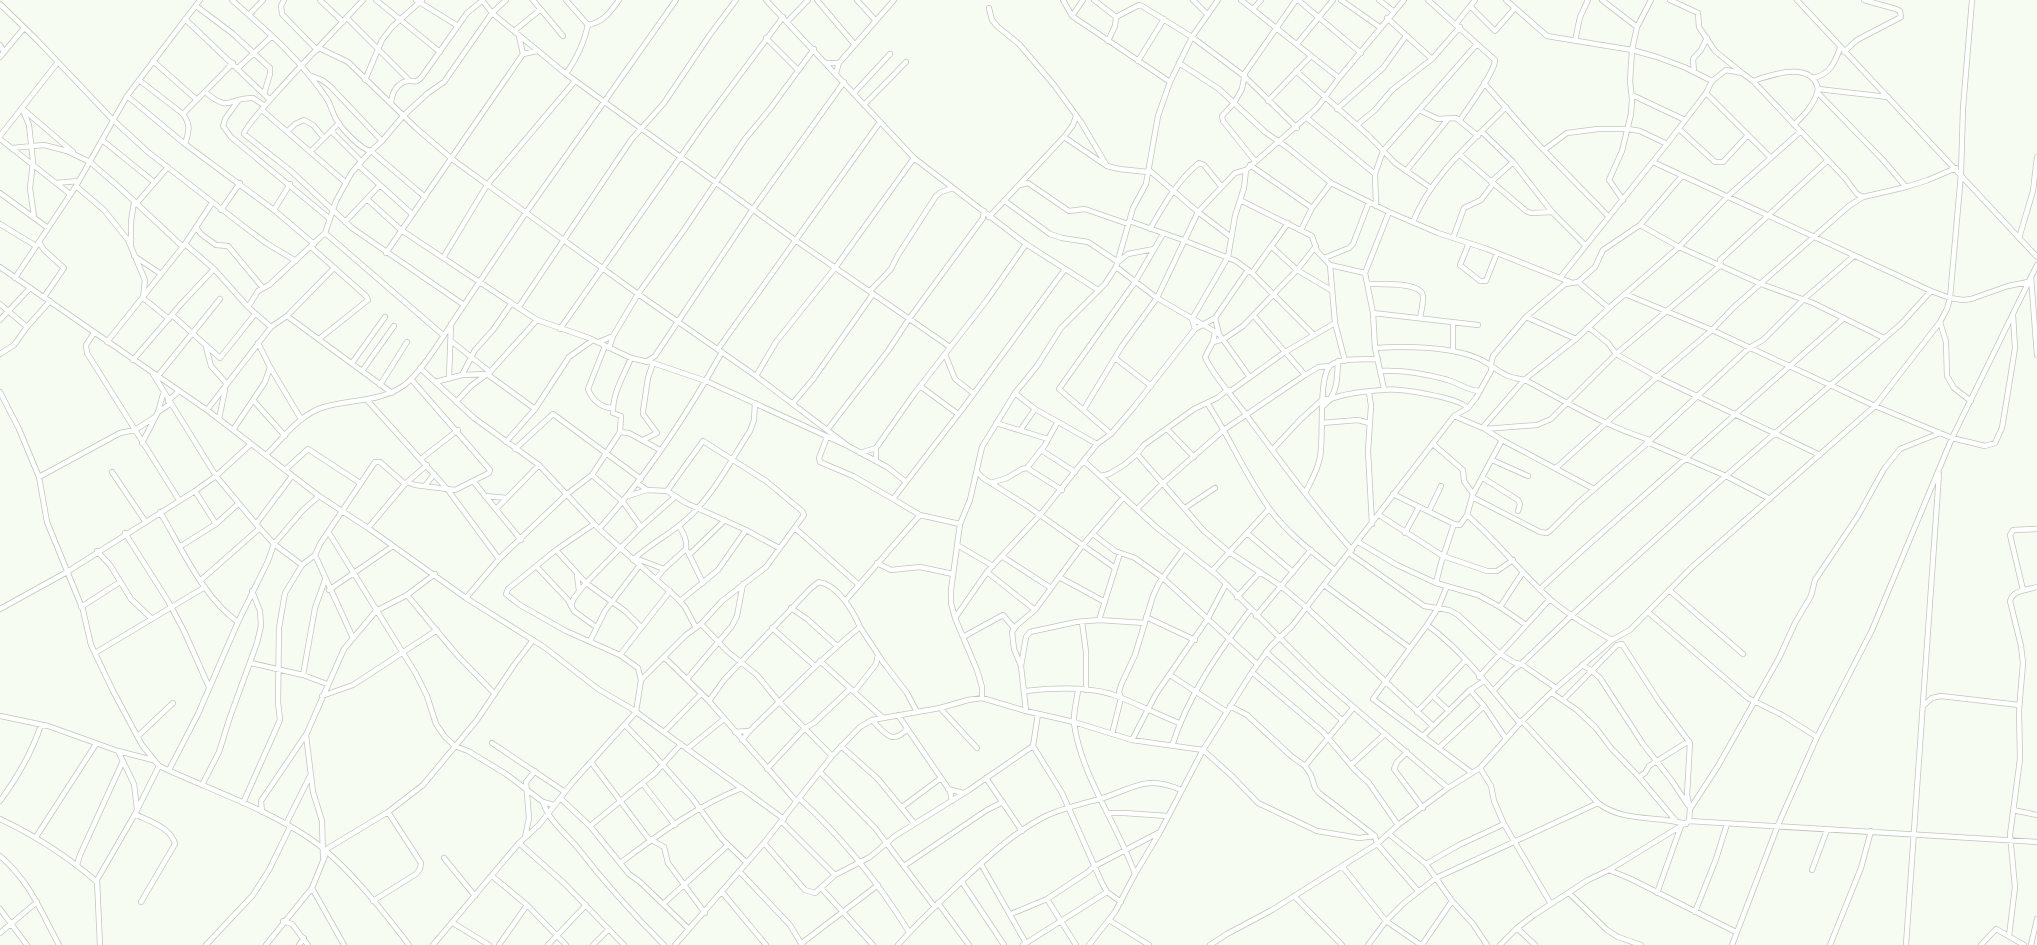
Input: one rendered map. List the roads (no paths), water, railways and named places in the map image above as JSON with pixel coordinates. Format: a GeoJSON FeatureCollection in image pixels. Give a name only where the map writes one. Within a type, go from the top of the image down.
{"type":"FeatureCollection","features":[{"type":"Feature","properties":{"kind":"street"},"geometry":{"type":"LineString","coordinates":[[15,278],[76,186],[112,119],[127,96],[200,0]]}},
{"type":"Feature","properties":{"kind":"street"},"geometry":{"type":"LineString","coordinates":[[232,0],[302,66],[330,104],[339,123],[364,149],[371,151],[425,197]]}},
{"type":"Feature","properties":{"kind":"street"},"geometry":{"type":"LineString","coordinates":[[249,15],[263,0]]}},
{"type":"Feature","properties":{"kind":"street"},"geometry":{"type":"LineString","coordinates":[[284,0],[281,6],[282,14],[318,49],[348,62],[403,116],[452,159],[525,214],[756,376],[828,429],[848,446]]}},
{"type":"Feature","properties":{"kind":"street"},"geometry":{"type":"LineString","coordinates":[[320,0],[343,22]]}},
{"type":"Feature","properties":{"kind":"street"},"geometry":{"type":"LineString","coordinates":[[363,0],[270,100],[247,127],[244,134],[291,172],[345,222],[386,253],[464,305]]}},
{"type":"Feature","properties":{"kind":"street"},"geometry":{"type":"LineString","coordinates":[[376,0],[440,52]]}},
{"type":"Feature","properties":{"kind":"street"},"geometry":{"type":"LineString","coordinates":[[347,18],[409,80],[417,82],[467,13],[482,0],[492,13],[575,81],[795,240],[950,347]]}},
{"type":"Feature","properties":{"kind":"street"},"geometry":{"type":"LineString","coordinates":[[248,307],[258,291],[269,285],[325,234],[345,182],[360,163],[382,141],[403,116],[428,93],[444,82],[492,13],[506,0]]}},
{"type":"Feature","properties":{"kind":"street"},"geometry":{"type":"LineString","coordinates":[[533,0],[563,36]]}},
{"type":"Feature","properties":{"kind":"street"},"geometry":{"type":"LineString","coordinates":[[566,0],[588,25]]}},
{"type":"Feature","properties":{"kind":"street"},"geometry":{"type":"LineString","coordinates":[[588,25],[597,23],[607,16],[619,0]]}},
{"type":"Feature","properties":{"kind":"street"},"geometry":{"type":"LineString","coordinates":[[266,455],[309,413],[324,407],[367,400],[392,393],[411,379],[451,324],[525,214],[676,0]]}},
{"type":"Feature","properties":{"kind":"street"},"geometry":{"type":"LineString","coordinates":[[518,308],[631,140],[642,130],[664,103],[709,36],[736,0]]}},
{"type":"Feature","properties":{"kind":"street"},"geometry":{"type":"LineString","coordinates":[[766,0],[814,49],[914,158],[1026,244],[1098,290]]}},
{"type":"Feature","properties":{"kind":"street"},"geometry":{"type":"LineString","coordinates":[[787,22],[808,0]]}},
{"type":"Feature","properties":{"kind":"street"},"geometry":{"type":"LineString","coordinates":[[817,0],[855,45]]}},
{"type":"Feature","properties":{"kind":"street"},"geometry":{"type":"LineString","coordinates":[[857,0],[876,21]]}},
{"type":"Feature","properties":{"kind":"street"},"geometry":{"type":"LineString","coordinates":[[836,73],[839,63],[894,0]]}},
{"type":"Feature","properties":{"kind":"street"},"geometry":{"type":"LineString","coordinates":[[1063,0],[1072,16],[1170,82]]}},
{"type":"Feature","properties":{"kind":"street"},"geometry":{"type":"LineString","coordinates":[[1072,16],[1083,0]]}},
{"type":"Feature","properties":{"kind":"street"},"geometry":{"type":"LineString","coordinates":[[1094,0],[1116,17]]}},
{"type":"Feature","properties":{"kind":"street"},"geometry":{"type":"LineString","coordinates":[[1193,0],[1207,14]]}},
{"type":"Feature","properties":{"kind":"street"},"geometry":{"type":"LineString","coordinates":[[982,698],[982,687],[977,670],[955,618],[951,603],[953,574],[960,524],[974,482],[982,447],[1015,393],[1037,366],[1061,328],[1112,275],[1117,265],[1133,208],[1146,184],[1158,116],[1170,82],[1192,37],[1218,0]]}},
{"type":"Feature","properties":{"kind":"street"},"geometry":{"type":"LineString","coordinates":[[1241,0],[1339,78]]}},
{"type":"Feature","properties":{"kind":"street"},"geometry":{"type":"LineString","coordinates":[[1253,9],[1261,0]]}},
{"type":"Feature","properties":{"kind":"street"},"geometry":{"type":"LineString","coordinates":[[1255,161],[1221,119],[1242,89],[1244,76],[1276,28],[1297,0],[1361,53]]}},
{"type":"Feature","properties":{"kind":"street"},"geometry":{"type":"LineString","coordinates":[[1297,44],[1333,0]]}},
{"type":"Feature","properties":{"kind":"street"},"geometry":{"type":"LineString","coordinates":[[1341,0],[1381,28]]}},
{"type":"Feature","properties":{"kind":"street"},"geometry":{"type":"LineString","coordinates":[[1379,0],[1393,11]]}},
{"type":"Feature","properties":{"kind":"street"},"geometry":{"type":"LineString","coordinates":[[1195,329],[1192,319],[1228,257],[1231,237],[1244,188],[1246,170],[1250,165],[1297,128],[1322,103],[1324,97],[1339,78],[1381,28],[1387,18],[1404,0]]}},
{"type":"Feature","properties":{"kind":"street"},"geometry":{"type":"LineString","coordinates":[[1428,0],[1458,25],[1495,60],[1495,64],[1484,83],[1460,120]]}},
{"type":"Feature","properties":{"kind":"street"},"geometry":{"type":"LineString","coordinates":[[1357,126],[1375,110],[1392,90],[1432,59],[1475,0]]}},
{"type":"Feature","properties":{"kind":"street"},"geometry":{"type":"LineString","coordinates":[[1506,0],[1547,36],[1632,50],[1657,57],[1712,81]]}},
{"type":"Feature","properties":{"kind":"street"},"geometry":{"type":"LineString","coordinates":[[1575,40],[1580,17],[1588,0]]}},
{"type":"Feature","properties":{"kind":"street"},"geometry":{"type":"LineString","coordinates":[[1602,0],[1637,27]]}},
{"type":"Feature","properties":{"kind":"street"},"geometry":{"type":"LineString","coordinates":[[1623,200],[1609,180],[1618,162],[1628,129],[1632,95],[1630,81],[1632,50],[1637,27],[1651,0]]}},
{"type":"Feature","properties":{"kind":"street"},"geometry":{"type":"LineString","coordinates":[[1670,0],[1698,13],[1699,27],[1718,54],[1753,81],[1852,186],[1857,194],[1863,196]]}},
{"type":"Feature","properties":{"kind":"street"},"geometry":{"type":"LineString","coordinates":[[1813,78],[1825,74],[1833,66],[1842,50],[1857,40],[1901,17],[1900,11],[1896,9],[1864,0]]}},
{"type":"Feature","properties":{"kind":"street"},"geometry":{"type":"LineString","coordinates":[[1211,945],[1294,896],[1377,844],[1398,825],[1423,808],[1448,788],[1480,768],[1522,721],[1556,688],[1612,640],[1630,630],[1668,590],[1875,406],[1940,322],[1947,309],[1950,298],[1961,174],[1964,94],[1972,0]]}},
{"type":"Feature","properties":{"kind":"street"},"geometry":{"type":"LineString","coordinates":[[365,80],[382,40],[419,1],[458,26]]}},
{"type":"Feature","properties":{"kind":"street"},"geometry":{"type":"LineString","coordinates":[[1799,1],[1842,50],[1956,168],[2037,257]]}},
{"type":"Feature","properties":{"kind":"street"},"geometry":{"type":"LineString","coordinates":[[0,4],[112,119],[221,210],[266,243],[296,261]]}},
{"type":"Feature","properties":{"kind":"street"},"geometry":{"type":"LineString","coordinates":[[1116,17],[1139,5],[1164,19],[1192,37],[1244,76],[1297,128]]}},
{"type":"Feature","properties":{"kind":"street"},"geometry":{"type":"LineString","coordinates":[[196,6],[254,52],[270,68],[270,74],[264,94]]}},
{"type":"Feature","properties":{"kind":"street"},"geometry":{"type":"LineString","coordinates":[[1470,6],[1495,31],[1515,8]]}},
{"type":"Feature","properties":{"kind":"street"},"geometry":{"type":"LineString","coordinates":[[989,8],[995,23],[1033,59],[1054,85],[1076,116],[1107,166]]}},
{"type":"Feature","properties":{"kind":"street"},"geometry":{"type":"LineString","coordinates":[[514,31],[540,10]]}},
{"type":"Feature","properties":{"kind":"street"},"geometry":{"type":"LineString","coordinates":[[560,329],[603,269],[623,237],[782,17]]}},
{"type":"Feature","properties":{"kind":"street"},"geometry":{"type":"LineString","coordinates":[[1108,41],[1115,26],[1116,17]]}},
{"type":"Feature","properties":{"kind":"street"},"geometry":{"type":"LineString","coordinates":[[1387,18],[1432,59]]}},
{"type":"Feature","properties":{"kind":"street"},"geometry":{"type":"LineString","coordinates":[[185,19],[233,63],[270,100]]}},
{"type":"Feature","properties":{"kind":"street"},"geometry":{"type":"LineString","coordinates":[[1138,61],[1164,19]]}},
{"type":"Feature","properties":{"kind":"street"},"geometry":{"type":"LineString","coordinates":[[566,74],[579,55],[585,41],[588,25]]}},
{"type":"Feature","properties":{"kind":"street"},"geometry":{"type":"LineString","coordinates":[[0,57],[24,28]]}},
{"type":"Feature","properties":{"kind":"street"},"geometry":{"type":"LineString","coordinates":[[519,36],[523,54]]}},
{"type":"Feature","properties":{"kind":"street"},"geometry":{"type":"LineString","coordinates":[[1337,109],[1382,68],[1406,36]]}},
{"type":"Feature","properties":{"kind":"street"},"geometry":{"type":"LineString","coordinates":[[238,68],[271,37]]}},
{"type":"Feature","properties":{"kind":"street"},"geometry":{"type":"LineString","coordinates":[[766,38],[798,70]]}},
{"type":"Feature","properties":{"kind":"street"},"geometry":{"type":"LineString","coordinates":[[1694,72],[1693,60],[1701,50],[1707,38]]}},
{"type":"Feature","properties":{"kind":"street"},"geometry":{"type":"LineString","coordinates":[[1376,206],[1375,174],[1384,151],[1478,44]]}},
{"type":"Feature","properties":{"kind":"street"},"geometry":{"type":"LineString","coordinates":[[0,45],[4,52]]}},
{"type":"Feature","properties":{"kind":"street"},"geometry":{"type":"LineString","coordinates":[[613,408],[604,407],[599,404],[592,398],[588,389],[613,336],[638,294],[745,138],[770,109],[814,49]]}},
{"type":"Feature","properties":{"kind":"street"},"geometry":{"type":"LineString","coordinates":[[386,253],[523,54],[537,51]]}},
{"type":"Feature","properties":{"kind":"street"},"geometry":{"type":"LineString","coordinates":[[854,93],[890,54]]}},
{"type":"Feature","properties":{"kind":"street"},"geometry":{"type":"LineString","coordinates":[[1268,100],[1311,56]]}},
{"type":"Feature","properties":{"kind":"street"},"geometry":{"type":"LineString","coordinates":[[153,61],[198,100]]}},
{"type":"Feature","properties":{"kind":"street"},"geometry":{"type":"LineString","coordinates":[[58,62],[0,138],[33,166],[70,194]]}},
{"type":"Feature","properties":{"kind":"street"},"geometry":{"type":"LineString","coordinates":[[864,105],[906,62]]}},
{"type":"Feature","properties":{"kind":"street"},"geometry":{"type":"LineString","coordinates":[[183,114],[233,63]]}},
{"type":"Feature","properties":{"kind":"street"},"geometry":{"type":"LineString","coordinates":[[826,63],[839,63]]}},
{"type":"Feature","properties":{"kind":"street"},"geometry":{"type":"LineString","coordinates":[[1179,63],[1219,89],[1265,132],[1280,142],[1331,183],[1376,206],[1413,222],[1570,282],[1578,282],[1609,308]]}},
{"type":"Feature","properties":{"kind":"street"},"geometry":{"type":"LineString","coordinates":[[1560,278],[1679,129],[1706,93],[1712,81],[1731,64]]}},
{"type":"Feature","properties":{"kind":"street"},"geometry":{"type":"LineString","coordinates":[[1726,70],[1742,73]]}},
{"type":"Feature","properties":{"kind":"street"},"geometry":{"type":"LineString","coordinates":[[1296,72],[1406,171],[1431,188]]}},
{"type":"Feature","properties":{"kind":"street"},"geometry":{"type":"LineString","coordinates":[[1753,81],[1777,74],[1794,72],[1804,73],[1813,78],[1818,91],[1883,160],[1906,187]]}},
{"type":"Feature","properties":{"kind":"street"},"geometry":{"type":"LineString","coordinates":[[308,74],[319,78],[330,86],[382,141]]}},
{"type":"Feature","properties":{"kind":"street"},"geometry":{"type":"LineString","coordinates":[[139,80],[183,114],[190,125],[185,144]]}},
{"type":"Feature","properties":{"kind":"street"},"geometry":{"type":"LineString","coordinates":[[391,103],[392,93],[396,88],[409,80]]}},
{"type":"Feature","properties":{"kind":"street"},"geometry":{"type":"LineString","coordinates":[[443,258],[487,185],[575,81]]}},
{"type":"Feature","properties":{"kind":"street"},"geometry":{"type":"LineString","coordinates":[[646,362],[655,356],[753,209],[844,82]]}},
{"type":"Feature","properties":{"kind":"street"},"geometry":{"type":"LineString","coordinates":[[1484,83],[1544,150],[1609,217]]}},
{"type":"Feature","properties":{"kind":"street"},"geometry":{"type":"LineString","coordinates":[[1867,94],[1877,86]]}},
{"type":"Feature","properties":{"kind":"street"},"geometry":{"type":"LineString","coordinates":[[1818,91],[1888,97]]}},
{"type":"Feature","properties":{"kind":"street"},"geometry":{"type":"LineString","coordinates":[[1794,125],[1810,108],[1818,91]]}},
{"type":"Feature","properties":{"kind":"street"},"geometry":{"type":"LineString","coordinates":[[205,92],[219,104],[253,98],[287,132],[345,182]]}},
{"type":"Feature","properties":{"kind":"street"},"geometry":{"type":"LineString","coordinates":[[1706,93],[1770,157]]}},
{"type":"Feature","properties":{"kind":"street"},"geometry":{"type":"LineString","coordinates":[[1632,95],[1685,120]]}},
{"type":"Feature","properties":{"kind":"street"},"geometry":{"type":"LineString","coordinates":[[127,96],[185,144],[240,183],[274,210],[334,269],[366,296],[368,300],[319,339]]}},
{"type":"Feature","properties":{"kind":"street"},"geometry":{"type":"LineString","coordinates":[[238,101],[225,119],[223,126],[225,130],[231,137],[290,184],[330,219]]}},
{"type":"Feature","properties":{"kind":"street"},"geometry":{"type":"LineString","coordinates":[[1413,222],[1431,188],[1506,107]]}},
{"type":"Feature","properties":{"kind":"street"},"geometry":{"type":"LineString","coordinates":[[23,109],[30,130],[30,147],[33,166],[30,179],[30,188],[34,217]]}},
{"type":"Feature","properties":{"kind":"street"},"geometry":{"type":"LineString","coordinates":[[23,109],[75,155]]}},
{"type":"Feature","properties":{"kind":"street"},"geometry":{"type":"LineString","coordinates":[[1419,110],[1438,119],[1456,118],[1478,136]]}},
{"type":"Feature","properties":{"kind":"street"},"geometry":{"type":"LineString","coordinates":[[983,218],[991,217],[1064,137],[1073,124],[1076,116]]}},
{"type":"Feature","properties":{"kind":"street"},"geometry":{"type":"LineString","coordinates":[[1307,118],[1375,174]]}},
{"type":"Feature","properties":{"kind":"street"},"geometry":{"type":"LineString","coordinates":[[1406,171],[1448,119]]}},
{"type":"Feature","properties":{"kind":"street"},"geometry":{"type":"LineString","coordinates":[[287,132],[295,124],[304,120],[313,125],[324,138]]}},
{"type":"Feature","properties":{"kind":"street"},"geometry":{"type":"LineString","coordinates":[[599,529],[641,479],[706,381],[720,350],[795,240],[880,122]]}},
{"type":"Feature","properties":{"kind":"street"},"geometry":{"type":"LineString","coordinates":[[310,152],[339,123]]}},
{"type":"Feature","properties":{"kind":"street"},"geometry":{"type":"LineString","coordinates":[[1544,150],[1567,132],[1598,129],[1628,129],[1652,136],[1667,144]]}},
{"type":"Feature","properties":{"kind":"street"},"geometry":{"type":"LineString","coordinates":[[1679,129],[1719,164],[1723,162],[1748,135]]}},
{"type":"Feature","properties":{"kind":"street"},"geometry":{"type":"LineString","coordinates":[[331,131],[380,185],[412,214]]}},
{"type":"Feature","properties":{"kind":"street"},"geometry":{"type":"LineString","coordinates":[[1482,132],[1513,162],[1552,212],[1585,245]]}},
{"type":"Feature","properties":{"kind":"street"},"geometry":{"type":"LineString","coordinates":[[1484,428],[1524,380],[1576,339],[1679,247],[1727,197],[1770,157],[1800,132]]}},
{"type":"Feature","properties":{"kind":"street"},"geometry":{"type":"LineString","coordinates":[[1064,137],[1107,166],[1119,169],[1149,171],[1198,212],[1231,237]]}},
{"type":"Feature","properties":{"kind":"street"},"geometry":{"type":"LineString","coordinates":[[102,140],[154,182]]}},
{"type":"Feature","properties":{"kind":"street"},"geometry":{"type":"LineString","coordinates":[[12,148],[49,146],[90,162],[135,203],[214,270],[248,307],[271,327]]}},
{"type":"Feature","properties":{"kind":"street"},"geometry":{"type":"LineString","coordinates":[[1460,155],[1526,211],[1531,213],[1552,212]]}},
{"type":"Feature","properties":{"kind":"street"},"geometry":{"type":"LineString","coordinates":[[2020,238],[2033,191],[2037,157]]}},
{"type":"Feature","properties":{"kind":"street"},"geometry":{"type":"LineString","coordinates":[[756,376],[776,342],[835,268],[914,158]]}},
{"type":"Feature","properties":{"kind":"street"},"geometry":{"type":"LineString","coordinates":[[1721,265],[1720,260],[1827,161]]}},
{"type":"Feature","properties":{"kind":"street"},"geometry":{"type":"LineString","coordinates":[[1453,238],[1464,208],[1481,200],[1492,183],[1513,162]]}},
{"type":"Feature","properties":{"kind":"street"},"geometry":{"type":"LineString","coordinates":[[1653,162],[1812,237],[1931,291],[1950,298],[1963,300],[1971,299],[2008,286],[2028,282]]}},
{"type":"Feature","properties":{"kind":"street"},"geometry":{"type":"LineString","coordinates":[[1150,229],[1173,190],[1199,163],[1204,165],[1221,186]]}},
{"type":"Feature","properties":{"kind":"street"},"geometry":{"type":"LineString","coordinates":[[1250,165],[1312,208]]}},
{"type":"Feature","properties":{"kind":"street"},"geometry":{"type":"LineString","coordinates":[[131,246],[131,222],[135,203],[168,167]]}},
{"type":"Feature","properties":{"kind":"street"},"geometry":{"type":"LineString","coordinates":[[1556,468],[1605,422],[1712,330],[1734,307],[1812,237],[1854,202],[1863,196],[1906,187],[1934,178],[1956,168]]}},
{"type":"Feature","properties":{"kind":"street"},"geometry":{"type":"LineString","coordinates":[[1084,409],[1115,358],[1157,298],[1183,240],[1198,212],[1235,172],[1246,170]]}},
{"type":"Feature","properties":{"kind":"street"},"geometry":{"type":"LineString","coordinates":[[1578,282],[1595,267],[1603,250],[1640,225],[1682,176]]}},
{"type":"Feature","properties":{"kind":"street"},"geometry":{"type":"LineString","coordinates":[[55,183],[78,181]]}},
{"type":"Feature","properties":{"kind":"street"},"geometry":{"type":"LineString","coordinates":[[221,210],[240,183]]}},
{"type":"Feature","properties":{"kind":"street"},"geometry":{"type":"LineString","coordinates":[[1017,187],[1024,183],[1028,183],[1070,211],[1085,209],[1183,240],[1228,257],[1250,271],[1313,334]]}},
{"type":"Feature","properties":{"kind":"street"},"geometry":{"type":"LineString","coordinates":[[1301,230],[1312,208],[1331,183]]}},
{"type":"Feature","properties":{"kind":"street"},"geometry":{"type":"LineString","coordinates":[[274,210],[290,184]]}},
{"type":"Feature","properties":{"kind":"street"},"geometry":{"type":"LineString","coordinates":[[345,222],[380,185]]}},
{"type":"Feature","properties":{"kind":"street"},"geometry":{"type":"LineString","coordinates":[[76,186],[94,200],[115,221],[131,246],[145,280],[143,298]]}},
{"type":"Feature","properties":{"kind":"street"},"geometry":{"type":"LineString","coordinates":[[793,403],[814,378],[872,292],[891,269],[898,255],[936,196],[941,192],[953,188]]}},
{"type":"Feature","properties":{"kind":"street"},"geometry":{"type":"LineString","coordinates":[[0,193],[48,228]]}},
{"type":"Feature","properties":{"kind":"street"},"geometry":{"type":"LineString","coordinates":[[1854,202],[1857,194]]}},
{"type":"Feature","properties":{"kind":"street"},"geometry":{"type":"LineString","coordinates":[[367,199],[401,230],[537,320],[599,342],[631,358],[654,363],[706,381],[848,446],[876,461],[905,481]]}},
{"type":"Feature","properties":{"kind":"street"},"geometry":{"type":"LineString","coordinates":[[1240,200],[1312,236],[1316,246],[1330,265],[1365,273]]}},
{"type":"Feature","properties":{"kind":"street"},"geometry":{"type":"LineString","coordinates":[[1005,201],[1050,234],[1062,238],[1088,242],[1157,298],[1217,333],[1224,339],[1249,376]]}},
{"type":"Feature","properties":{"kind":"street"},"geometry":{"type":"LineString","coordinates":[[1324,258],[1349,248],[1353,244],[1369,202]]}},
{"type":"Feature","properties":{"kind":"street"},"geometry":{"type":"LineString","coordinates":[[107,342],[184,245],[212,203]]}},
{"type":"Feature","properties":{"kind":"street"},"geometry":{"type":"LineString","coordinates":[[828,429],[888,351],[909,319],[983,218],[984,211]]}},
{"type":"Feature","properties":{"kind":"street"},"geometry":{"type":"LineString","coordinates":[[1384,389],[1375,348],[1373,313],[1365,273],[1389,212]]}},
{"type":"Feature","properties":{"kind":"street"},"geometry":{"type":"LineString","coordinates":[[955,618],[987,572],[1003,557],[1040,516],[1097,444],[1111,434],[1151,386],[1195,329],[1214,318],[1288,223]]}},
{"type":"Feature","properties":{"kind":"street"},"geometry":{"type":"LineString","coordinates":[[0,224],[38,244],[64,268],[44,297]]}},
{"type":"Feature","properties":{"kind":"street"},"geometry":{"type":"LineString","coordinates":[[1640,225],[1679,247],[1761,284],[1804,300],[1884,338]]}},
{"type":"Feature","properties":{"kind":"street"},"geometry":{"type":"LineString","coordinates":[[196,227],[201,234],[216,245],[228,246],[263,288]]}},
{"type":"Feature","properties":{"kind":"street"},"geometry":{"type":"LineString","coordinates":[[325,234],[443,335]]}},
{"type":"Feature","properties":{"kind":"street"},"geometry":{"type":"LineString","coordinates":[[1111,434],[1084,409],[1060,392],[1060,387],[1136,282],[1163,234]]}},
{"type":"Feature","properties":{"kind":"street"},"geometry":{"type":"LineString","coordinates":[[876,461],[876,448],[920,386],[987,300],[1026,244]]}},
{"type":"Feature","properties":{"kind":"street"},"geometry":{"type":"LineString","coordinates":[[1469,244],[1460,265],[1480,281],[1486,280],[1497,253]]}},
{"type":"Feature","properties":{"kind":"street"},"geometry":{"type":"LineString","coordinates":[[1271,246],[1297,270],[1331,290]]}},
{"type":"Feature","properties":{"kind":"street"},"geometry":{"type":"LineString","coordinates":[[1213,342],[1224,339],[1243,326],[1254,316],[1272,294],[1297,270],[1316,246]]}},
{"type":"Feature","properties":{"kind":"street"},"geometry":{"type":"LineString","coordinates":[[1117,265],[1128,254],[1154,249]]}},
{"type":"Feature","properties":{"kind":"street"},"geometry":{"type":"LineString","coordinates":[[134,256],[161,274]]}},
{"type":"Feature","properties":{"kind":"street"},"geometry":{"type":"LineString","coordinates":[[1433,444],[1464,470],[1464,481],[1473,496],[1540,532],[1547,533],[1750,348],[1763,340],[1804,300],[1854,256]]}},
{"type":"Feature","properties":{"kind":"street"},"geometry":{"type":"LineString","coordinates":[[1330,265],[1335,323],[1345,361]]}},
{"type":"Feature","properties":{"kind":"street"},"geometry":{"type":"LineString","coordinates":[[1484,428],[1537,425],[1552,419],[1616,354],[1721,265]]}},
{"type":"Feature","properties":{"kind":"street"},"geometry":{"type":"LineString","coordinates":[[1732,945],[1778,826],[1816,737],[1872,630],[1952,438],[2037,265]]}},
{"type":"Feature","properties":{"kind":"street"},"geometry":{"type":"LineString","coordinates":[[0,267],[157,377],[207,410],[319,496],[435,574],[466,598],[534,640],[598,689],[636,712],[742,788],[783,820],[813,855],[835,875]]}},
{"type":"Feature","properties":{"kind":"street"},"geometry":{"type":"LineString","coordinates":[[207,410],[271,327],[287,316],[334,269]]}},
{"type":"Feature","properties":{"kind":"street"},"geometry":{"type":"LineString","coordinates":[[893,499],[905,481],[974,393],[1065,269]]}},
{"type":"Feature","properties":{"kind":"street"},"geometry":{"type":"LineString","coordinates":[[133,360],[170,317],[214,270]]}},
{"type":"Feature","properties":{"kind":"street"},"geometry":{"type":"LineString","coordinates":[[2031,277],[2037,355]]}},
{"type":"Feature","properties":{"kind":"street"},"geometry":{"type":"LineString","coordinates":[[1089,945],[1121,902],[1203,750],[1257,664],[1266,652],[1292,626],[1307,608],[1454,416],[1468,408],[1492,370],[1490,364],[1494,356],[1526,317],[1565,284],[1570,282]]}},
{"type":"Feature","properties":{"kind":"street"},"geometry":{"type":"LineString","coordinates":[[1368,284],[1395,283],[1418,290],[1422,293],[1423,298],[1420,318]]}},
{"type":"Feature","properties":{"kind":"street"},"geometry":{"type":"LineString","coordinates":[[0,320],[30,288]]}},
{"type":"Feature","properties":{"kind":"street"},"geometry":{"type":"LineString","coordinates":[[1493,691],[1513,670],[1571,616],[1726,476],[1776,434],[1912,313],[1931,291]]}},
{"type":"Feature","properties":{"kind":"street"},"geometry":{"type":"LineString","coordinates":[[1625,294],[1712,330],[1875,406],[1952,438],[1985,446],[1995,443],[2002,428],[2014,348],[2013,314]]}},
{"type":"Feature","properties":{"kind":"street"},"geometry":{"type":"LineString","coordinates":[[143,298],[192,334],[220,358],[255,314]]}},
{"type":"Feature","properties":{"kind":"street"},"geometry":{"type":"LineString","coordinates":[[157,377],[220,299]]}},
{"type":"Feature","properties":{"kind":"street"},"geometry":{"type":"LineString","coordinates":[[0,354],[14,345],[27,327],[50,301]]}},
{"type":"Feature","properties":{"kind":"street"},"geometry":{"type":"LineString","coordinates":[[0,304],[27,327]]}},
{"type":"Feature","properties":{"kind":"street"},"geometry":{"type":"LineString","coordinates":[[462,374],[471,356],[493,330],[511,304]]}},
{"type":"Feature","properties":{"kind":"street"},"geometry":{"type":"LineString","coordinates":[[1373,313],[1478,325]]}},
{"type":"Feature","properties":{"kind":"street"},"geometry":{"type":"LineString","coordinates":[[287,316],[392,393]]}},
{"type":"Feature","properties":{"kind":"street"},"geometry":{"type":"LineString","coordinates":[[1254,316],[1305,375]]}},
{"type":"Feature","properties":{"kind":"street"},"geometry":{"type":"LineString","coordinates":[[352,363],[385,317]]}},
{"type":"Feature","properties":{"kind":"street"},"geometry":{"type":"LineString","coordinates":[[1526,317],[1576,339]]}},
{"type":"Feature","properties":{"kind":"street"},"geometry":{"type":"LineString","coordinates":[[1214,318],[1217,333],[1205,357],[1226,391],[1246,414],[1272,450],[1351,551],[1424,606],[1438,608],[1458,615],[1500,654],[1515,663],[1521,664],[1556,688]]}},
{"type":"Feature","properties":{"kind":"street"},"geometry":{"type":"LineString","coordinates":[[1540,590],[1578,554],[1844,318]]}},
{"type":"Feature","properties":{"kind":"street"},"geometry":{"type":"LineString","coordinates":[[456,402],[471,386],[489,373],[537,320]]}},
{"type":"Feature","properties":{"kind":"street"},"geometry":{"type":"LineString","coordinates":[[1940,322],[1946,342],[1947,376],[1954,388],[1971,401]]}},
{"type":"Feature","properties":{"kind":"street"},"geometry":{"type":"LineString","coordinates":[[1101,476],[1109,474],[1137,454],[1144,445],[1168,430],[1194,409],[1226,391],[1232,390],[1249,376],[1285,352],[1313,334],[1335,323]]}},
{"type":"Feature","properties":{"kind":"street"},"geometry":{"type":"LineString","coordinates":[[1452,323],[1453,351]]}},
{"type":"Feature","properties":{"kind":"street"},"geometry":{"type":"LineString","coordinates":[[450,378],[451,324]]}},
{"type":"Feature","properties":{"kind":"street"},"geometry":{"type":"LineString","coordinates":[[362,371],[394,326]]}},
{"type":"Feature","properties":{"kind":"street"},"geometry":{"type":"LineString","coordinates":[[1588,327],[1608,343],[1616,354],[1656,377],[1698,395],[1820,454]]}},
{"type":"Feature","properties":{"kind":"street"},"geometry":{"type":"LineString","coordinates":[[94,333],[86,345],[87,353],[179,500]]}},
{"type":"Feature","properties":{"kind":"street"},"geometry":{"type":"LineString","coordinates":[[599,342],[613,336]]}},
{"type":"Feature","properties":{"kind":"street"},"geometry":{"type":"LineString","coordinates":[[506,442],[535,409],[569,357],[593,340]]}},
{"type":"Feature","properties":{"kind":"street"},"geometry":{"type":"LineString","coordinates":[[451,341],[535,409]]}},
{"type":"Feature","properties":{"kind":"street"},"geometry":{"type":"LineString","coordinates":[[380,384],[407,342]]}},
{"type":"Feature","properties":{"kind":"street"},"geometry":{"type":"LineString","coordinates":[[258,343],[270,367],[301,420]]}},
{"type":"Feature","properties":{"kind":"street"},"geometry":{"type":"LineString","coordinates":[[206,347],[214,372],[226,386]]}},
{"type":"Feature","properties":{"kind":"street"},"geometry":{"type":"LineString","coordinates":[[1375,348],[1405,347],[1453,351],[1490,364],[1506,375],[1524,380],[1605,422],[1726,476],[1770,499]]}},
{"type":"Feature","properties":{"kind":"street"},"geometry":{"type":"LineString","coordinates":[[945,354],[955,379],[974,393]]}},
{"type":"Feature","properties":{"kind":"street"},"geometry":{"type":"LineString","coordinates":[[642,440],[657,433],[642,411],[648,378],[655,356]]}},
{"type":"Feature","properties":{"kind":"street"},"geometry":{"type":"LineString","coordinates":[[466,598],[499,559],[567,494],[592,475],[620,432],[621,416],[613,413],[613,408],[620,382],[631,358]]}},
{"type":"Feature","properties":{"kind":"street"},"geometry":{"type":"LineString","coordinates":[[1115,358],[1151,386]]}},
{"type":"Feature","properties":{"kind":"street"},"geometry":{"type":"LineString","coordinates":[[1305,493],[1317,471],[1320,459],[1322,400],[1326,371],[1330,366],[1338,361],[1378,359]]}},
{"type":"Feature","properties":{"kind":"street"},"geometry":{"type":"LineString","coordinates":[[1322,407],[1335,391],[1338,361]]}},
{"type":"Feature","properties":{"kind":"street"},"geometry":{"type":"LineString","coordinates":[[1137,509],[1162,484],[1225,429],[1305,375],[1319,367],[1330,366]]}},
{"type":"Feature","properties":{"kind":"street"},"geometry":{"type":"LineString","coordinates":[[233,430],[265,382],[270,367]]}},
{"type":"Feature","properties":{"kind":"street"},"geometry":{"type":"LineString","coordinates":[[420,368],[456,402],[515,449],[539,465],[599,529],[680,601],[695,626]]}},
{"type":"Feature","properties":{"kind":"street"},"geometry":{"type":"LineString","coordinates":[[1380,371],[1401,371],[1425,375],[1446,380],[1475,391],[1480,391]]}},
{"type":"Feature","properties":{"kind":"street"},"geometry":{"type":"LineString","coordinates":[[152,373],[163,394],[216,476],[238,504],[274,544],[302,565]]}},
{"type":"Feature","properties":{"kind":"street"},"geometry":{"type":"LineString","coordinates":[[435,382],[462,374],[489,373]]}},
{"type":"Feature","properties":{"kind":"street"},"geometry":{"type":"LineString","coordinates":[[265,382],[276,376]]}},
{"type":"Feature","properties":{"kind":"street"},"geometry":{"type":"LineString","coordinates":[[243,804],[280,720],[278,702],[278,628],[285,593],[302,565],[308,562],[314,555],[320,544],[329,533],[372,465],[377,461],[406,483],[448,490],[460,489],[489,473],[490,470],[458,430],[411,379]]}},
{"type":"Feature","properties":{"kind":"street"},"geometry":{"type":"LineString","coordinates":[[219,419],[226,386]]}},
{"type":"Feature","properties":{"kind":"street"},"geometry":{"type":"LineString","coordinates":[[920,386],[958,414]]}},
{"type":"Feature","properties":{"kind":"street"},"geometry":{"type":"LineString","coordinates":[[1272,450],[1300,420],[1322,400],[1384,389],[1427,394],[1464,404],[1468,408]]}},
{"type":"Feature","properties":{"kind":"street"},"geometry":{"type":"LineString","coordinates":[[158,412],[169,403],[179,391]]}},
{"type":"Feature","properties":{"kind":"street"},"geometry":{"type":"LineString","coordinates":[[0,392],[19,429],[39,477],[48,522],[81,607],[91,645],[113,691],[153,760],[159,766],[262,812],[288,826],[325,851],[373,901],[409,945]]}},
{"type":"Feature","properties":{"kind":"street"},"geometry":{"type":"LineString","coordinates":[[1369,392],[1371,406],[1369,423],[1369,480],[1372,524]]}},
{"type":"Feature","properties":{"kind":"street"},"geometry":{"type":"LineString","coordinates":[[1015,393],[1035,409],[1057,423],[1097,444]]}},
{"type":"Feature","properties":{"kind":"street"},"geometry":{"type":"LineString","coordinates":[[142,443],[158,412],[163,394]]}},
{"type":"Feature","properties":{"kind":"street"},"geometry":{"type":"LineString","coordinates":[[253,400],[285,436]]}},
{"type":"Feature","properties":{"kind":"street"},"geometry":{"type":"LineString","coordinates":[[367,400],[422,458],[448,490],[499,559]]}},
{"type":"Feature","properties":{"kind":"street"},"geometry":{"type":"LineString","coordinates":[[634,559],[651,544],[680,526],[698,508],[733,459],[753,425],[754,403]]}},
{"type":"Feature","properties":{"kind":"street"},"geometry":{"type":"LineString","coordinates":[[1207,403],[1225,429],[1248,477],[1269,509],[1277,519],[1335,570]]}},
{"type":"Feature","properties":{"kind":"street"},"geometry":{"type":"LineString","coordinates":[[1021,429],[1035,409]]}},
{"type":"Feature","properties":{"kind":"street"},"geometry":{"type":"LineString","coordinates":[[515,449],[553,414],[641,479]]}},
{"type":"Feature","properties":{"kind":"street"},"geometry":{"type":"LineString","coordinates":[[1454,416],[1484,428],[1502,440],[1594,489]]}},
{"type":"Feature","properties":{"kind":"street"},"geometry":{"type":"LineString","coordinates":[[39,477],[120,433],[135,430],[155,417]]}},
{"type":"Feature","properties":{"kind":"street"},"geometry":{"type":"LineString","coordinates":[[1322,423],[1358,420],[1369,423]]}},
{"type":"Feature","properties":{"kind":"street"},"geometry":{"type":"LineString","coordinates":[[996,422],[1048,439]]}},
{"type":"Feature","properties":{"kind":"street"},"geometry":{"type":"LineString","coordinates":[[991,483],[1007,478],[1022,469],[1027,468],[1041,450],[1057,423]]}},
{"type":"Feature","properties":{"kind":"street"},"geometry":{"type":"LineString","coordinates":[[422,458],[458,430]]}},
{"type":"Feature","properties":{"kind":"street"},"geometry":{"type":"LineString","coordinates":[[1168,430],[1194,457]]}},
{"type":"Feature","properties":{"kind":"street"},"geometry":{"type":"LineString","coordinates":[[620,432],[629,432],[660,450]]}},
{"type":"Feature","properties":{"kind":"street"},"geometry":{"type":"LineString","coordinates":[[1689,808],[1718,766],[1779,658],[1795,623],[1811,596],[1817,577],[1858,516],[1890,460],[1897,451],[1905,446],[1940,433]]}},
{"type":"Feature","properties":{"kind":"street"},"geometry":{"type":"LineString","coordinates":[[1638,436],[1647,442]]}},
{"type":"Feature","properties":{"kind":"street"},"geometry":{"type":"LineString","coordinates":[[827,437],[819,458],[820,462],[854,476],[920,515],[960,524]]}},
{"type":"Feature","properties":{"kind":"street"},"geometry":{"type":"LineString","coordinates":[[641,680],[722,601],[766,567],[804,515],[802,511],[766,481],[703,440],[667,491]]}},
{"type":"Feature","properties":{"kind":"street"},"geometry":{"type":"LineString","coordinates":[[1393,494],[1454,524],[1460,525],[1467,515],[1473,496],[1502,440]]}},
{"type":"Feature","properties":{"kind":"street"},"geometry":{"type":"LineString","coordinates":[[0,609],[67,572],[125,533],[195,491],[216,476],[252,444]]}},
{"type":"Feature","properties":{"kind":"street"},"geometry":{"type":"LineString","coordinates":[[860,453],[876,448]]}},
{"type":"Feature","properties":{"kind":"street"},"geometry":{"type":"LineString","coordinates":[[285,470],[308,449],[360,483]]}},
{"type":"Feature","properties":{"kind":"street"},"geometry":{"type":"LineString","coordinates":[[1041,450],[1075,472]]}},
{"type":"Feature","properties":{"kind":"street"},"geometry":{"type":"LineString","coordinates":[[1137,454],[1204,531],[1229,552],[1281,586],[1307,608],[1433,726]]}},
{"type":"Feature","properties":{"kind":"street"},"geometry":{"type":"LineString","coordinates":[[1492,460],[1528,476]]}},
{"type":"Feature","properties":{"kind":"street"},"geometry":{"type":"LineString","coordinates":[[1084,461],[1106,480],[1123,498],[1183,550],[1212,571],[1312,672],[1448,788]]}},
{"type":"Feature","properties":{"kind":"street"},"geometry":{"type":"LineString","coordinates":[[368,528],[406,483],[427,465]]}},
{"type":"Feature","properties":{"kind":"street"},"geometry":{"type":"LineString","coordinates":[[496,509],[539,465]]}},
{"type":"Feature","properties":{"kind":"street"},"geometry":{"type":"LineString","coordinates":[[1027,468],[1062,490]]}},
{"type":"Feature","properties":{"kind":"street"},"geometry":{"type":"LineString","coordinates":[[1906,945],[1913,833],[1924,705],[1923,688],[1939,469]]}},
{"type":"Feature","properties":{"kind":"street"},"geometry":{"type":"LineString","coordinates":[[112,472],[145,521]]}},
{"type":"Feature","properties":{"kind":"street"},"geometry":{"type":"LineString","coordinates":[[976,472],[1115,568]]}},
{"type":"Feature","properties":{"kind":"street"},"geometry":{"type":"LineString","coordinates":[[425,486],[434,474]]}},
{"type":"Feature","properties":{"kind":"street"},"geometry":{"type":"LineString","coordinates":[[1106,480],[1109,474]]}},
{"type":"Feature","properties":{"kind":"street"},"geometry":{"type":"LineString","coordinates":[[592,475],[623,502],[642,527]]}},
{"type":"Feature","properties":{"kind":"street"},"geometry":{"type":"LineString","coordinates":[[256,524],[292,476]]}},
{"type":"Feature","properties":{"kind":"street"},"geometry":{"type":"LineString","coordinates":[[974,482],[983,478]]}},
{"type":"Feature","properties":{"kind":"street"},"geometry":{"type":"LineString","coordinates":[[1483,478],[1518,500],[1520,504],[1518,512]]}},
{"type":"Feature","properties":{"kind":"street"},"geometry":{"type":"LineString","coordinates":[[473,481],[520,540]]}},
{"type":"Feature","properties":{"kind":"street"},"geometry":{"type":"LineString","coordinates":[[637,483],[647,490]]}},
{"type":"Feature","properties":{"kind":"street"},"geometry":{"type":"LineString","coordinates":[[1429,512],[1441,486]]}},
{"type":"Feature","properties":{"kind":"street"},"geometry":{"type":"LineString","coordinates":[[1185,508],[1215,488]]}},
{"type":"Feature","properties":{"kind":"street"},"geometry":{"type":"LineString","coordinates":[[627,497],[647,490],[667,491],[675,497],[746,530],[779,548]]}},
{"type":"Feature","properties":{"kind":"street"},"geometry":{"type":"LineString","coordinates":[[195,491],[216,524]]}},
{"type":"Feature","properties":{"kind":"street"},"geometry":{"type":"LineString","coordinates":[[169,770],[198,714],[274,544],[302,510],[319,496]]}},
{"type":"Feature","properties":{"kind":"street"},"geometry":{"type":"LineString","coordinates":[[485,496],[507,498]]}},
{"type":"Feature","properties":{"kind":"street"},"geometry":{"type":"LineString","coordinates":[[571,606],[574,598],[586,583],[642,527],[675,497]]}},
{"type":"Feature","properties":{"kind":"street"},"geometry":{"type":"LineString","coordinates":[[1026,711],[1025,691],[1021,666],[1012,636],[1014,628],[1035,610],[1082,546],[1123,498]]}},
{"type":"Feature","properties":{"kind":"street"},"geometry":{"type":"LineString","coordinates":[[492,503],[502,503]]}},
{"type":"Feature","properties":{"kind":"street"},"geometry":{"type":"LineString","coordinates":[[181,546],[216,524],[238,504]]}},
{"type":"Feature","properties":{"kind":"street"},"geometry":{"type":"LineString","coordinates":[[1405,533],[1419,507]]}},
{"type":"Feature","properties":{"kind":"street"},"geometry":{"type":"LineString","coordinates":[[1212,571],[1269,509]]}},
{"type":"Feature","properties":{"kind":"street"},"geometry":{"type":"LineString","coordinates":[[160,512],[205,588],[227,615],[238,622]]}},
{"type":"Feature","properties":{"kind":"street"},"geometry":{"type":"LineString","coordinates":[[845,601],[920,515]]}},
{"type":"Feature","properties":{"kind":"street"},"geometry":{"type":"LineString","coordinates":[[1379,515],[1443,556],[1492,572],[1497,571],[1513,560]]}},
{"type":"Feature","properties":{"kind":"street"},"geometry":{"type":"LineString","coordinates":[[1467,515],[1550,599],[1571,616],[1612,640]]}},
{"type":"Feature","properties":{"kind":"street"},"geometry":{"type":"LineString","coordinates":[[690,554],[725,520]]}},
{"type":"Feature","properties":{"kind":"street"},"geometry":{"type":"LineString","coordinates":[[433,945],[519,843],[547,814],[636,712],[641,680],[638,668],[620,655],[566,631],[506,594],[508,589],[537,567],[556,550],[594,524]]}},
{"type":"Feature","properties":{"kind":"street"},"geometry":{"type":"LineString","coordinates":[[1436,583],[1454,524]]}},
{"type":"Feature","properties":{"kind":"street"},"geometry":{"type":"LineString","coordinates":[[680,526],[686,538],[686,550],[690,554],[703,583]]}},
{"type":"Feature","properties":{"kind":"street"},"geometry":{"type":"LineString","coordinates":[[201,580],[260,528]]}},
{"type":"Feature","properties":{"kind":"street"},"geometry":{"type":"LineString","coordinates":[[795,528],[859,585]]}},
{"type":"Feature","properties":{"kind":"street"},"geometry":{"type":"LineString","coordinates":[[2023,590],[2010,535],[2013,530],[2037,529]]}},
{"type":"Feature","properties":{"kind":"street"},"geometry":{"type":"LineString","coordinates":[[680,601],[718,570],[746,530]]}},
{"type":"Feature","properties":{"kind":"street"},"geometry":{"type":"LineString","coordinates":[[1247,532],[1294,572]]}},
{"type":"Feature","properties":{"kind":"street"},"geometry":{"type":"LineString","coordinates":[[125,533],[171,607],[184,631],[209,687]]}},
{"type":"Feature","properties":{"kind":"street"},"geometry":{"type":"LineString","coordinates":[[329,533],[376,611],[387,625],[424,688],[436,724],[445,737],[455,746],[487,763],[543,802],[554,805]]}},
{"type":"Feature","properties":{"kind":"street"},"geometry":{"type":"LineString","coordinates":[[1093,534],[1120,553],[1135,558],[1163,578],[1257,664]]}},
{"type":"Feature","properties":{"kind":"street"},"geometry":{"type":"LineString","coordinates":[[1358,542],[1397,565],[1436,583],[1478,595],[1500,606],[1526,625]]}},
{"type":"Feature","properties":{"kind":"street"},"geometry":{"type":"LineString","coordinates":[[329,590],[393,546]]}},
{"type":"Feature","properties":{"kind":"street"},"geometry":{"type":"LineString","coordinates":[[957,546],[993,566]]}},
{"type":"Feature","properties":{"kind":"street"},"geometry":{"type":"LineString","coordinates":[[556,550],[577,575],[641,626]]}},
{"type":"Feature","properties":{"kind":"street"},"geometry":{"type":"LineString","coordinates":[[656,579],[664,569],[686,550]]}},
{"type":"Feature","properties":{"kind":"street"},"geometry":{"type":"LineString","coordinates":[[1112,734],[1121,698],[1119,692],[1121,685],[1135,655],[1152,596],[1183,550]]}},
{"type":"Feature","properties":{"kind":"street"},"geometry":{"type":"LineString","coordinates":[[1256,616],[1311,550]]}},
{"type":"Feature","properties":{"kind":"street"},"geometry":{"type":"LineString","coordinates":[[97,551],[110,565],[134,603],[152,619]]}},
{"type":"Feature","properties":{"kind":"street"},"geometry":{"type":"LineString","coordinates":[[1099,620],[1120,553]]}},
{"type":"Feature","properties":{"kind":"street"},"geometry":{"type":"LineString","coordinates":[[314,555],[329,590],[353,638]]}},
{"type":"Feature","properties":{"kind":"street"},"geometry":{"type":"LineString","coordinates":[[1003,557],[1051,588]]}},
{"type":"Feature","properties":{"kind":"street"},"geometry":{"type":"LineString","coordinates":[[634,559],[664,569]]}},
{"type":"Feature","properties":{"kind":"street"},"geometry":{"type":"LineString","coordinates":[[308,562],[318,564]]}},
{"type":"Feature","properties":{"kind":"street"},"geometry":{"type":"LineString","coordinates":[[877,563],[891,570],[916,566],[953,574]]}},
{"type":"Feature","properties":{"kind":"street"},"geometry":{"type":"LineString","coordinates":[[590,641],[596,627],[612,602],[640,565]]}},
{"type":"Feature","properties":{"kind":"street"},"geometry":{"type":"LineString","coordinates":[[537,567],[568,600],[579,616],[596,627]]}},
{"type":"Feature","properties":{"kind":"street"},"geometry":{"type":"LineString","coordinates":[[987,572],[1035,610]]}},
{"type":"Feature","properties":{"kind":"street"},"geometry":{"type":"LineString","coordinates":[[1237,596],[1260,572]]}},
{"type":"Feature","properties":{"kind":"street"},"geometry":{"type":"LineString","coordinates":[[1500,606],[1523,572]]}},
{"type":"Feature","properties":{"kind":"street"},"geometry":{"type":"LineString","coordinates":[[256,809],[306,735],[327,684],[344,649],[376,611],[407,595],[435,574]]}},
{"type":"Feature","properties":{"kind":"street"},"geometry":{"type":"LineString","coordinates":[[577,575],[579,592]]}},
{"type":"Feature","properties":{"kind":"street"},"geometry":{"type":"LineString","coordinates":[[1059,577],[1105,602]]}},
{"type":"Feature","properties":{"kind":"street"},"geometry":{"type":"LineString","coordinates":[[303,675],[315,608],[325,580]]}},
{"type":"Feature","properties":{"kind":"street"},"geometry":{"type":"LineString","coordinates":[[81,607],[120,582]]}},
{"type":"Feature","properties":{"kind":"street"},"geometry":{"type":"LineString","coordinates":[[709,701],[724,680],[772,628],[811,588],[820,582],[834,590],[845,601],[878,655],[901,683],[917,712]]}},
{"type":"Feature","properties":{"kind":"street"},"geometry":{"type":"LineString","coordinates":[[687,679],[732,626],[737,616],[744,584]]}},
{"type":"Feature","properties":{"kind":"street"},"geometry":{"type":"LineString","coordinates":[[1132,740],[1147,711],[1208,620],[1226,584]]}},
{"type":"Feature","properties":{"kind":"street"},"geometry":{"type":"LineString","coordinates":[[1324,585],[1410,648]]}},
{"type":"Feature","properties":{"kind":"street"},"geometry":{"type":"LineString","coordinates":[[1447,586],[1438,608],[1427,625],[1373,697],[1374,700],[1424,735],[1472,773]]}},
{"type":"Feature","properties":{"kind":"street"},"geometry":{"type":"LineString","coordinates":[[2009,936],[2015,887],[2012,840],[2010,835],[2020,759],[2019,705],[2023,653],[2010,601],[2013,594],[2037,587]]}},
{"type":"Feature","properties":{"kind":"street"},"geometry":{"type":"LineString","coordinates":[[95,653],[205,588]]}},
{"type":"Feature","properties":{"kind":"street"},"geometry":{"type":"LineString","coordinates":[[1668,590],[1744,654]]}},
{"type":"Feature","properties":{"kind":"street"},"geometry":{"type":"LineString","coordinates":[[202,785],[219,752],[230,717],[251,663],[261,626],[260,612],[252,591]]}},
{"type":"Feature","properties":{"kind":"street"},"geometry":{"type":"LineString","coordinates":[[620,655],[641,626],[670,591]]}},
{"type":"Feature","properties":{"kind":"street"},"geometry":{"type":"LineString","coordinates":[[407,595],[457,655],[495,694]]}},
{"type":"Feature","properties":{"kind":"street"},"geometry":{"type":"LineString","coordinates":[[568,600],[574,598]]}},
{"type":"Feature","properties":{"kind":"street"},"geometry":{"type":"LineString","coordinates":[[1479,677],[1550,599]]}},
{"type":"Feature","properties":{"kind":"street"},"geometry":{"type":"LineString","coordinates":[[791,608],[807,619],[837,646]]}},
{"type":"Feature","properties":{"kind":"street"},"geometry":{"type":"LineString","coordinates":[[1172,746],[1179,722],[1195,692],[1229,639],[1250,610]]}},
{"type":"Feature","properties":{"kind":"street"},"geometry":{"type":"LineString","coordinates":[[1648,612],[1730,684],[1754,701],[1782,715],[1816,737]]}},
{"type":"Feature","properties":{"kind":"street"},"geometry":{"type":"LineString","coordinates":[[963,636],[1003,615],[1014,628]]}},
{"type":"Feature","properties":{"kind":"street"},"geometry":{"type":"LineString","coordinates":[[1146,617],[1195,640]]}},
{"type":"Feature","properties":{"kind":"street"},"geometry":{"type":"LineString","coordinates":[[1021,666],[1026,638],[1029,633],[1076,622],[1099,620],[1145,623]]}},
{"type":"Feature","properties":{"kind":"street"},"geometry":{"type":"LineString","coordinates":[[1082,622],[1086,652],[1086,690]]}},
{"type":"Feature","properties":{"kind":"street"},"geometry":{"type":"LineString","coordinates":[[700,624],[763,681],[779,702],[832,756]]}},
{"type":"Feature","properties":{"kind":"street"},"geometry":{"type":"LineString","coordinates":[[1427,625],[1440,634],[1493,691],[1518,721],[1522,721],[1598,803],[1608,810],[1622,815],[1676,820],[1685,824],[1778,826],[1827,830],[1913,833],[2037,842]]}},
{"type":"Feature","properties":{"kind":"street"},"geometry":{"type":"LineString","coordinates":[[742,740],[748,731],[820,661],[860,627]]}},
{"type":"Feature","properties":{"kind":"street"},"geometry":{"type":"LineString","coordinates":[[772,628],[815,666]]}},
{"type":"Feature","properties":{"kind":"street"},"geometry":{"type":"LineString","coordinates":[[322,696],[353,685],[437,630]]}},
{"type":"Feature","properties":{"kind":"street"},"geometry":{"type":"LineString","coordinates":[[325,851],[388,812],[422,785],[477,720],[534,640]]}},
{"type":"Feature","properties":{"kind":"street"},"geometry":{"type":"LineString","coordinates":[[1563,700],[1617,645],[1622,644],[1658,700],[1689,741],[1689,808],[1685,824],[1657,893]]}},
{"type":"Feature","properties":{"kind":"street"},"geometry":{"type":"LineString","coordinates":[[1266,652],[1342,721]]}},
{"type":"Feature","properties":{"kind":"street"},"geometry":{"type":"LineString","coordinates":[[767,769],[805,728],[814,723],[853,690],[876,664],[878,655]]}},
{"type":"Feature","properties":{"kind":"street"},"geometry":{"type":"LineString","coordinates":[[664,657],[709,701],[767,769],[798,800],[825,822],[878,885],[909,932]]}},
{"type":"Feature","properties":{"kind":"street"},"geometry":{"type":"LineString","coordinates":[[820,661],[883,718]]}},
{"type":"Feature","properties":{"kind":"street"},"geometry":{"type":"LineString","coordinates":[[1417,712],[1465,661]]}},
{"type":"Feature","properties":{"kind":"street"},"geometry":{"type":"LineString","coordinates":[[876,664],[883,662]]}},
{"type":"Feature","properties":{"kind":"street"},"geometry":{"type":"LineString","coordinates":[[251,663],[303,675],[327,684]]}},
{"type":"Feature","properties":{"kind":"street"},"geometry":{"type":"LineString","coordinates":[[1582,665],[1591,670],[1600,678],[1657,762],[1672,781],[1689,808]]}},
{"type":"Feature","properties":{"kind":"street"},"geometry":{"type":"LineString","coordinates":[[1252,672],[1314,724],[1328,738],[1369,783],[1398,825]]}},
{"type":"Feature","properties":{"kind":"street"},"geometry":{"type":"LineString","coordinates":[[1170,675],[1226,712]]}},
{"type":"Feature","properties":{"kind":"street"},"geometry":{"type":"LineString","coordinates":[[1424,735],[1470,690],[1484,681]]}},
{"type":"Feature","properties":{"kind":"street"},"geometry":{"type":"LineString","coordinates":[[1025,691],[1045,689],[1086,690],[1110,694],[1147,711],[1179,722]]}},
{"type":"Feature","properties":{"kind":"street"},"geometry":{"type":"LineString","coordinates":[[1078,690],[1074,722],[1083,756],[1135,874]]}},
{"type":"Feature","properties":{"kind":"street"},"geometry":{"type":"LineString","coordinates":[[1470,690],[1484,706],[1506,739]]}},
{"type":"Feature","properties":{"kind":"street"},"geometry":{"type":"LineString","coordinates":[[1552,693],[1577,710],[1596,728],[1619,758],[1639,777],[1676,820]]}},
{"type":"Feature","properties":{"kind":"street"},"geometry":{"type":"LineString","coordinates":[[664,732],[701,694]]}},
{"type":"Feature","properties":{"kind":"street"},"geometry":{"type":"LineString","coordinates":[[1433,696],[1449,711]]}},
{"type":"Feature","properties":{"kind":"street"},"geometry":{"type":"LineString","coordinates":[[1924,705],[1932,698],[1941,696],[2019,705]]}},
{"type":"Feature","properties":{"kind":"street"},"geometry":{"type":"LineString","coordinates":[[675,945],[764,843],[832,756],[860,726],[872,720],[940,708],[968,700],[982,698],[1026,711],[1074,722],[1132,740],[1203,750],[1258,803],[1317,831],[1359,838],[1375,836]]}},
{"type":"Feature","properties":{"kind":"street"},"geometry":{"type":"LineString","coordinates":[[138,736],[173,703]]}},
{"type":"Feature","properties":{"kind":"street"},"geometry":{"type":"LineString","coordinates":[[1230,706],[1246,715],[1291,756],[1305,766],[1311,775],[1315,788],[1319,793],[1375,836],[1377,844],[1418,891]]}},
{"type":"Feature","properties":{"kind":"street"},"geometry":{"type":"LineString","coordinates":[[1440,747],[1484,706]]}},
{"type":"Feature","properties":{"kind":"street"},"geometry":{"type":"LineString","coordinates":[[1305,766],[1354,707]]}},
{"type":"Feature","properties":{"kind":"street"},"geometry":{"type":"LineString","coordinates":[[940,708],[977,748]]}},
{"type":"Feature","properties":{"kind":"street"},"geometry":{"type":"LineString","coordinates":[[1038,714],[1033,746],[1057,784],[1093,867],[1107,892],[1121,902]]}},
{"type":"Feature","properties":{"kind":"street"},"geometry":{"type":"LineString","coordinates":[[898,715],[948,789],[952,796],[952,801]]}},
{"type":"Feature","properties":{"kind":"street"},"geometry":{"type":"LineString","coordinates":[[0,716],[41,725],[118,751],[153,760]]}},
{"type":"Feature","properties":{"kind":"street"},"geometry":{"type":"LineString","coordinates":[[687,749],[724,719]]}},
{"type":"Feature","properties":{"kind":"street"},"geometry":{"type":"LineString","coordinates":[[872,720],[891,738],[902,736],[907,730]]}},
{"type":"Feature","properties":{"kind":"street"},"geometry":{"type":"LineString","coordinates":[[0,801],[11,787],[37,738],[41,725]]}},
{"type":"Feature","properties":{"kind":"street"},"geometry":{"type":"LineString","coordinates":[[625,725],[655,756],[728,844],[746,863]]}},
{"type":"Feature","properties":{"kind":"street"},"geometry":{"type":"LineString","coordinates":[[735,732],[748,731]]}},
{"type":"Feature","properties":{"kind":"street"},"geometry":{"type":"LineString","coordinates":[[1351,765],[1385,734]]}},
{"type":"Feature","properties":{"kind":"street"},"geometry":{"type":"LineString","coordinates":[[266,945],[283,921],[312,888],[325,851],[322,821],[312,792],[306,735]]}},
{"type":"Feature","properties":{"kind":"street"},"geometry":{"type":"LineString","coordinates":[[1639,777],[1645,773],[1649,766],[1689,741]]}},
{"type":"Feature","properties":{"kind":"street"},"geometry":{"type":"LineString","coordinates":[[492,743],[565,792]]}},
{"type":"Feature","properties":{"kind":"street"},"geometry":{"type":"LineString","coordinates":[[36,837],[96,744]]}},
{"type":"Feature","properties":{"kind":"street"},"geometry":{"type":"LineString","coordinates":[[590,826],[622,802],[663,766],[681,744]]}},
{"type":"Feature","properties":{"kind":"street"},"geometry":{"type":"LineString","coordinates":[[841,746],[878,779],[914,823]]}},
{"type":"Feature","properties":{"kind":"street"},"geometry":{"type":"LineString","coordinates":[[764,843],[805,890],[815,893],[835,875],[878,851],[886,842],[914,823],[952,801],[1033,746]]}},
{"type":"Feature","properties":{"kind":"street"},"geometry":{"type":"LineString","coordinates":[[118,751],[134,784],[136,811]]}},
{"type":"Feature","properties":{"kind":"street"},"geometry":{"type":"LineString","coordinates":[[1407,752],[1397,762],[1394,769],[1423,808]]}},
{"type":"Feature","properties":{"kind":"street"},"geometry":{"type":"LineString","coordinates":[[78,865],[83,848],[122,761]]}},
{"type":"Feature","properties":{"kind":"street"},"geometry":{"type":"LineString","coordinates":[[591,762],[645,834],[664,847],[668,863],[704,913]]}},
{"type":"Feature","properties":{"kind":"street"},"geometry":{"type":"LineString","coordinates":[[100,945],[96,882],[136,811],[159,766]]}},
{"type":"Feature","properties":{"kind":"street"},"geometry":{"type":"LineString","coordinates":[[1480,768],[1491,786],[1494,801],[1504,824],[1551,904]]}},
{"type":"Feature","properties":{"kind":"street"},"geometry":{"type":"LineString","coordinates":[[525,837],[529,818],[527,779],[535,771]]}},
{"type":"Feature","properties":{"kind":"street"},"geometry":{"type":"LineString","coordinates":[[820,772],[871,823],[904,866],[969,945]]}},
{"type":"Feature","properties":{"kind":"street"},"geometry":{"type":"LineString","coordinates":[[206,945],[253,895],[269,870],[310,776]]}},
{"type":"Feature","properties":{"kind":"street"},"geometry":{"type":"LineString","coordinates":[[902,807],[941,778]]}},
{"type":"Feature","properties":{"kind":"street"},"geometry":{"type":"LineString","coordinates":[[986,778],[1022,831]]}},
{"type":"Feature","properties":{"kind":"street"},"geometry":{"type":"LineString","coordinates":[[898,945],[936,905],[1008,840],[1044,817],[1068,807],[1101,798],[1135,785],[1160,782],[1181,790]]}},
{"type":"Feature","properties":{"kind":"street"},"geometry":{"type":"LineString","coordinates":[[643,784],[675,825]]}},
{"type":"Feature","properties":{"kind":"street"},"geometry":{"type":"LineString","coordinates":[[620,863],[652,840],[717,799],[742,788]]}},
{"type":"Feature","properties":{"kind":"street"},"geometry":{"type":"LineString","coordinates":[[948,789],[962,793]]}},
{"type":"Feature","properties":{"kind":"street"},"geometry":{"type":"LineString","coordinates":[[300,796],[312,792]]}},
{"type":"Feature","properties":{"kind":"street"},"geometry":{"type":"LineString","coordinates":[[560,798],[590,826],[635,879],[664,904],[689,929]]}},
{"type":"Feature","properties":{"kind":"street"},"geometry":{"type":"LineString","coordinates":[[261,801],[262,812]]}},
{"type":"Feature","properties":{"kind":"street"},"geometry":{"type":"LineString","coordinates":[[543,802],[547,814],[595,871],[644,926],[664,945]]}},
{"type":"Feature","properties":{"kind":"street"},"geometry":{"type":"LineString","coordinates":[[904,866],[987,810],[1003,802]]}},
{"type":"Feature","properties":{"kind":"street"},"geometry":{"type":"LineString","coordinates":[[1368,945],[1386,921],[1418,891],[1436,878],[1598,803]]}},
{"type":"Feature","properties":{"kind":"street"},"geometry":{"type":"LineString","coordinates":[[2013,810],[2037,815]]}},
{"type":"Feature","properties":{"kind":"street"},"geometry":{"type":"LineString","coordinates":[[136,811],[169,832],[173,837],[175,844],[142,902]]}},
{"type":"Feature","properties":{"kind":"street"},"geometry":{"type":"LineString","coordinates":[[373,901],[416,874],[420,869],[421,863],[388,812]]}},
{"type":"Feature","properties":{"kind":"street"},"geometry":{"type":"LineString","coordinates":[[1108,813],[1124,812],[1168,816]]}},
{"type":"Feature","properties":{"kind":"street"},"geometry":{"type":"LineString","coordinates":[[0,819],[49,844],[78,865],[96,882]]}},
{"type":"Feature","properties":{"kind":"street"},"geometry":{"type":"LineString","coordinates":[[1426,864],[1504,824]]}},
{"type":"Feature","properties":{"kind":"street"},"geometry":{"type":"LineString","coordinates":[[1500,945],[1517,928],[1551,904],[1588,880],[1609,870],[1685,824]]}},
{"type":"Feature","properties":{"kind":"street"},"geometry":{"type":"LineString","coordinates":[[1695,912],[1716,860],[1727,824]]}},
{"type":"Feature","properties":{"kind":"street"},"geometry":{"type":"LineString","coordinates":[[1812,870],[1827,830]]}},
{"type":"Feature","properties":{"kind":"street"},"geometry":{"type":"LineString","coordinates":[[1011,914],[1047,899],[1093,867],[1160,832]]}},
{"type":"Feature","properties":{"kind":"street"},"geometry":{"type":"LineString","coordinates":[[1830,945],[1862,863],[1871,832]]}},
{"type":"Feature","properties":{"kind":"street"},"geometry":{"type":"LineString","coordinates":[[1389,834],[1426,864],[1452,901],[1473,924],[1487,945]]}},
{"type":"Feature","properties":{"kind":"street"},"geometry":{"type":"LineString","coordinates":[[519,843],[586,905],[624,945]]}},
{"type":"Feature","properties":{"kind":"street"},"geometry":{"type":"LineString","coordinates":[[664,904],[728,844]]}},
{"type":"Feature","properties":{"kind":"street"},"geometry":{"type":"LineString","coordinates":[[0,856],[25,882],[59,945]]}},
{"type":"Feature","properties":{"kind":"street"},"geometry":{"type":"LineString","coordinates":[[444,858],[475,896]]}},
{"type":"Feature","properties":{"kind":"street"},"geometry":{"type":"LineString","coordinates":[[981,864],[1011,914],[1024,944],[1107,892]]}},
{"type":"Feature","properties":{"kind":"street"},"geometry":{"type":"LineString","coordinates":[[1342,866],[1386,921],[1421,945],[1452,901]]}},
{"type":"Feature","properties":{"kind":"street"},"geometry":{"type":"LineString","coordinates":[[1609,870],[1631,879],[1736,932]]}},
{"type":"Feature","properties":{"kind":"street"},"geometry":{"type":"LineString","coordinates":[[739,872],[790,925],[802,944],[878,885]]}},
{"type":"Feature","properties":{"kind":"street"},"geometry":{"type":"LineString","coordinates":[[492,876],[528,905],[566,945]]}},
{"type":"Feature","properties":{"kind":"street"},"geometry":{"type":"LineString","coordinates":[[962,882],[1004,945]]}},
{"type":"Feature","properties":{"kind":"street"},"geometry":{"type":"LineString","coordinates":[[312,888],[344,945]]}},
{"type":"Feature","properties":{"kind":"street"},"geometry":{"type":"LineString","coordinates":[[821,888],[873,945]]}},
{"type":"Feature","properties":{"kind":"street"},"geometry":{"type":"LineString","coordinates":[[722,892],[766,945]]}},
{"type":"Feature","properties":{"kind":"street"},"geometry":{"type":"LineString","coordinates":[[1568,893],[1600,925],[1618,937],[1641,945]]}},
{"type":"Feature","properties":{"kind":"street"},"geometry":{"type":"LineString","coordinates":[[1294,896],[1342,945]]}},
{"type":"Feature","properties":{"kind":"street"},"geometry":{"type":"LineString","coordinates":[[1047,899],[1076,945]]}},
{"type":"Feature","properties":{"kind":"street"},"geometry":{"type":"LineString","coordinates":[[0,933],[37,902]]}},
{"type":"Feature","properties":{"kind":"street"},"geometry":{"type":"LineString","coordinates":[[499,945],[528,905]]}},
{"type":"Feature","properties":{"kind":"street"},"geometry":{"type":"LineString","coordinates":[[548,945],[586,905]]}},
{"type":"Feature","properties":{"kind":"street"},"geometry":{"type":"LineString","coordinates":[[0,909],[12,923],[27,945]]}},
{"type":"Feature","properties":{"kind":"street"},"geometry":{"type":"LineString","coordinates":[[290,913],[292,924],[308,945]]}},
{"type":"Feature","properties":{"kind":"street"},"geometry":{"type":"LineString","coordinates":[[2031,945],[2037,919]]}},
{"type":"Feature","properties":{"kind":"street"},"geometry":{"type":"LineString","coordinates":[[1109,920],[1149,945]]}},
{"type":"Feature","properties":{"kind":"street"},"geometry":{"type":"LineString","coordinates":[[283,921],[292,924]]}},
{"type":"Feature","properties":{"kind":"street"},"geometry":{"type":"LineString","coordinates":[[453,923],[489,945]]}},
{"type":"Feature","properties":{"kind":"street"},"geometry":{"type":"LineString","coordinates":[[1517,928],[1535,945]]}},
{"type":"Feature","properties":{"kind":"street"},"geometry":{"type":"LineString","coordinates":[[593,945],[609,929]]}},
{"type":"Feature","properties":{"kind":"street"},"geometry":{"type":"LineString","coordinates":[[1981,945],[1994,930],[2009,936],[2024,945]]}},
{"type":"Feature","properties":{"kind":"street"},"geometry":{"type":"LineString","coordinates":[[299,945],[304,938]]}},
{"type":"Feature","properties":{"kind":"street"},"geometry":{"type":"LineString","coordinates":[[1332,945],[1336,940]]}}]}
